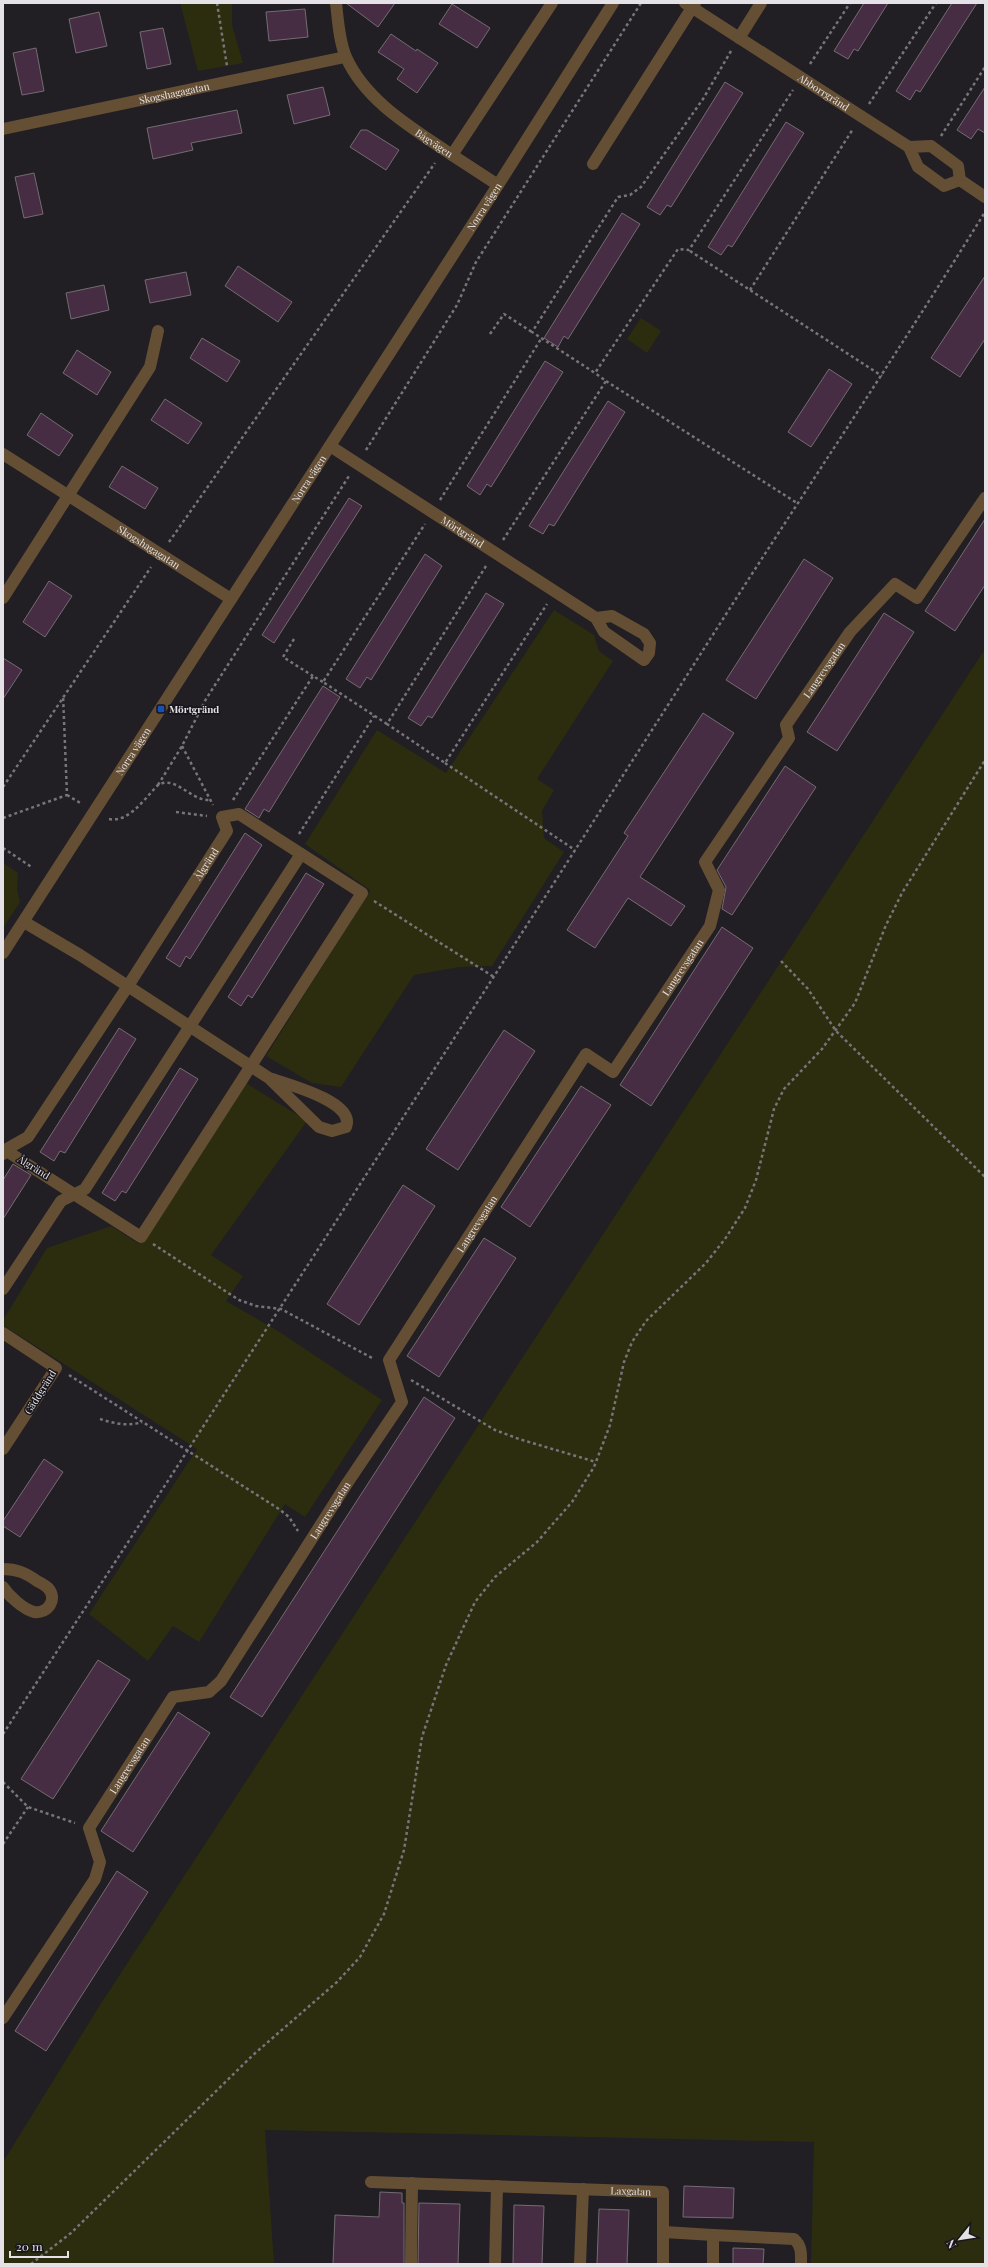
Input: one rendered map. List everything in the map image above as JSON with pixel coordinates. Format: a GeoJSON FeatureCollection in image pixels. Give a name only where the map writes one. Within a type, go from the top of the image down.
{"type":"FeatureCollection","features":[{"type":"Feature","properties":{"kind":"street","name":"Bågvägen"},"geometry":{"type":"LineString","coordinates":[[336,3],[346,57],[361,81],[377,100],[403,122],[448,153],[552,3]]}},
{"type":"Feature","properties":{"kind":"street","name":"Norra vägen"},"geometry":{"type":"LineString","coordinates":[[3,953],[498,185],[613,3]]}},
{"type":"Feature","properties":{"kind":"street"},"geometry":{"type":"LineString","coordinates":[[739,38],[761,3]]}},
{"type":"Feature","properties":{"kind":"street"},"geometry":{"type":"LineString","coordinates":[[594,164],[691,5]]}},
{"type":"Feature","properties":{"kind":"street","name":"Abborrgränd"},"geometry":{"type":"LineString","coordinates":[[691,5],[739,38],[909,147]]}},
{"type":"Feature","properties":{"kind":"street","name":"Skogshagagatan"},"geometry":{"type":"LineString","coordinates":[[3,129],[346,57]]}},
{"type":"Feature","properties":{"kind":"street"},"geometry":{"type":"LineString","coordinates":[[960,180],[944,186],[918,167],[909,147],[931,146],[958,166],[960,180],[985,197]]}},
{"type":"Feature","properties":{"kind":"street"},"geometry":{"type":"LineString","coordinates":[[448,153],[498,185]]}},
{"type":"Feature","properties":{"kind":"street"},"geometry":{"type":"LineString","coordinates":[[3,598],[150,367],[158,330]]}},
{"type":"Feature","properties":{"kind":"street","name":"Mörtgränd"},"geometry":{"type":"LineString","coordinates":[[330,446],[596,618]]}},
{"type":"Feature","properties":{"kind":"street","name":"Skogshagagatan"},"geometry":{"type":"LineString","coordinates":[[3,454],[231,599]]}},
{"type":"Feature","properties":{"kind":"street","name":"Langrevsgatan"},"geometry":{"type":"LineString","coordinates":[[89,1828],[173,1697],[209,1692],[221,1681],[402,1402],[389,1360],[586,1054],[613,1072],[710,926],[719,890],[706,862],[789,738],[786,725],[850,632],[895,584],[917,598],[985,498]]}},
{"type":"Feature","properties":{"kind":"street"},"geometry":{"type":"LineString","coordinates":[[141,1236],[362,893],[239,814],[222,817]]}},
{"type":"Feature","properties":{"kind":"street","name":"Ålgränd"},"geometry":{"type":"LineString","coordinates":[[141,1236],[74,1193],[4,1152],[28,1137],[128,986],[227,831],[222,817]]}},
{"type":"Feature","properties":{"kind":"street"},"geometry":{"type":"LineString","coordinates":[[3,1289],[61,1200],[85,1189],[301,854]]}},
{"type":"Feature","properties":{"kind":"street"},"geometry":{"type":"LineString","coordinates":[[24,922],[128,986],[269,1078],[319,1128],[332,1131],[346,1127],[348,1122],[346,1114],[335,1104],[269,1078]]}},
{"type":"Feature","properties":{"kind":"street","name":"Gäddgränd"},"geometry":{"type":"LineString","coordinates":[[3,1333],[56,1368],[3,1449]]}},
{"type":"Feature","properties":{"kind":"street"},"geometry":{"type":"LineString","coordinates":[[3,1569],[26,1573],[48,1588],[52,1596],[52,1602],[49,1608],[43,1612],[33,1612],[10,1596],[3,1587]]}},
{"type":"Feature","properties":{"kind":"street"},"geometry":{"type":"LineString","coordinates":[[3,2018],[95,1879],[100,1862],[89,1828]]}},
{"type":"Feature","properties":{"kind":"street","name":"Laxgatan"},"geometry":{"type":"LineString","coordinates":[[371,2182],[663,2192],[663,2264]]}},
{"type":"Feature","properties":{"kind":"street"},"geometry":{"type":"LineString","coordinates":[[411,2264],[412,2183]]}},
{"type":"Feature","properties":{"kind":"street"},"geometry":{"type":"LineString","coordinates":[[495,2264],[496,2186]]}},
{"type":"Feature","properties":{"kind":"street"},"geometry":{"type":"LineString","coordinates":[[580,2264],[583,2189]]}},
{"type":"Feature","properties":{"kind":"street"},"geometry":{"type":"LineString","coordinates":[[664,2232],[794,2238],[799,2244],[802,2252],[801,2264]]}},
{"type":"Feature","properties":{"kind":"street"},"geometry":{"type":"LineString","coordinates":[[713,2235],[713,2264]]}},
{"type":"Feature","properties":{"kind":"path"},"geometry":{"type":"LineString","coordinates":[[217,3],[230,81]]}},
{"type":"Feature","properties":{"kind":"path"},"geometry":{"type":"LineString","coordinates":[[106,818],[117,820],[125,816],[158,784],[182,746],[206,699],[358,464],[457,306],[476,262],[641,3]]}},
{"type":"Feature","properties":{"kind":"path"},"geometry":{"type":"LineString","coordinates":[[690,250],[850,3]]}},
{"type":"Feature","properties":{"kind":"path"},"geometry":{"type":"LineString","coordinates":[[750,290],[936,3]]}},
{"type":"Feature","properties":{"kind":"path"},"geometry":{"type":"LineString","coordinates":[[532,332],[618,197],[630,195],[641,187],[703,99],[739,38]]}},
{"type":"Feature","properties":{"kind":"path"},"geometry":{"type":"LineString","coordinates":[[934,148],[985,66]]}},
{"type":"Feature","properties":{"kind":"path"},"geometry":{"type":"LineString","coordinates":[[3,787],[63,695],[161,554],[448,153]]}},
{"type":"Feature","properties":{"kind":"path"},"geometry":{"type":"LineString","coordinates":[[3,1734],[281,1309],[798,503],[882,376],[985,212]]}},
{"type":"Feature","properties":{"kind":"path"},"geometry":{"type":"LineString","coordinates":[[595,373],[678,249],[690,250],[882,376]]}},
{"type":"Feature","properties":{"kind":"path"},"geometry":{"type":"LineString","coordinates":[[490,334],[504,314],[606,381],[798,503]]}},
{"type":"Feature","properties":{"kind":"path"},"geometry":{"type":"LineString","coordinates":[[323,682],[541,339]]}},
{"type":"Feature","properties":{"kind":"path"},"geometry":{"type":"LineString","coordinates":[[387,724],[495,552],[606,381]]}},
{"type":"Feature","properties":{"kind":"path"},"geometry":{"type":"LineString","coordinates":[[445,763],[556,591]]}},
{"type":"Feature","properties":{"kind":"path"},"geometry":{"type":"LineString","coordinates":[[294,639],[283,657],[387,724],[575,850]]}},
{"type":"Feature","properties":{"kind":"path"},"geometry":{"type":"LineString","coordinates":[[222,817],[313,676]]}},
{"type":"Feature","properties":{"kind":"path"},"geometry":{"type":"LineString","coordinates":[[63,695],[67,795]]}},
{"type":"Feature","properties":{"kind":"path"},"geometry":{"type":"LineString","coordinates":[[290,847],[374,716]]}},
{"type":"Feature","properties":{"kind":"path"},"geometry":{"type":"LineString","coordinates":[[182,746],[210,800],[222,817]]}},
{"type":"Feature","properties":{"kind":"path"},"geometry":{"type":"LineString","coordinates":[[30,2264],[71,2233],[253,2055],[337,1982],[360,1957],[384,1914],[404,1850],[422,1736],[446,1665],[475,1602],[495,1577],[537,1542],[572,1502],[596,1462],[610,1425],[624,1362],[632,1342],[646,1321],[706,1263],[725,1239],[745,1208],[756,1180],[774,1109],[784,1089],[836,1031],[854,1003],[886,925],[902,893],[985,760]]}},
{"type":"Feature","properties":{"kind":"path"},"geometry":{"type":"LineString","coordinates":[[158,784],[164,782],[174,783],[200,800],[210,800]]}},
{"type":"Feature","properties":{"kind":"path"},"geometry":{"type":"LineString","coordinates":[[67,795],[82,804]]}},
{"type":"Feature","properties":{"kind":"path"},"geometry":{"type":"LineString","coordinates":[[3,818],[67,795]]}},
{"type":"Feature","properties":{"kind":"path"},"geometry":{"type":"LineString","coordinates":[[176,812],[200,816],[222,817]]}},
{"type":"Feature","properties":{"kind":"path"},"geometry":{"type":"LineString","coordinates":[[3,848],[33,868]]}},
{"type":"Feature","properties":{"kind":"path"},"geometry":{"type":"LineString","coordinates":[[362,893],[494,977]]}},
{"type":"Feature","properties":{"kind":"path"},"geometry":{"type":"LineString","coordinates":[[781,961],[808,989],[836,1031],[985,1177]]}},
{"type":"Feature","properties":{"kind":"path"},"geometry":{"type":"LineString","coordinates":[[141,1236],[239,1300],[256,1306],[281,1309],[314,1325],[495,1430],[518,1439],[596,1462]]}},
{"type":"Feature","properties":{"kind":"path"},"geometry":{"type":"LineString","coordinates":[[56,1368],[289,1517],[296,1526],[306,1548]]}},
{"type":"Feature","properties":{"kind":"path"},"geometry":{"type":"LineString","coordinates":[[100,1419],[114,1424],[129,1425],[142,1422]]}},
{"type":"Feature","properties":{"kind":"path"},"geometry":{"type":"LineString","coordinates":[[3,1782],[28,1806],[89,1828]]}},
{"type":"Feature","properties":{"kind":"path"},"geometry":{"type":"LineString","coordinates":[[3,1844],[28,1806]]}},
{"type":"Feature","properties":{"kind":"shaded area"},"geometry":{"type":"Polygon","coordinates":[[[180,3],[232,3],[232,25],[243,63],[198,71],[180,3]]]}},
{"type":"Feature","properties":{"kind":"shaded area"},"geometry":{"type":"Polygon","coordinates":[[[641,318],[661,331],[647,353],[627,339],[641,318]]]}},
{"type":"Feature","properties":{"kind":"shaded area"},"geometry":{"type":"Polygon","coordinates":[[[554,610],[594,635],[599,651],[613,661],[537,779],[554,790],[542,811],[544,838],[564,852],[492,966],[459,967],[414,975],[341,1087],[312,1083],[266,1056],[370,890],[305,844],[377,730],[446,773],[554,610]]]}},
{"type":"Feature","properties":{"kind":"shaded area"},"geometry":{"type":"Polygon","coordinates":[[[985,649],[985,2264],[811,2264],[814,2142],[265,2130],[274,2264],[3,2264],[3,2162],[100,2005],[985,649]]]}},
{"type":"Feature","properties":{"kind":"shaded area"},"geometry":{"type":"Polygon","coordinates":[[[3,863],[18,873],[17,889],[20,902],[3,928],[3,863]]]}},
{"type":"Feature","properties":{"kind":"shaded area"},"geometry":{"type":"Polygon","coordinates":[[[243,1081],[307,1121],[211,1255],[243,1276],[226,1301],[278,1331],[382,1400],[305,1517],[285,1504],[199,1642],[173,1626],[148,1661],[89,1614],[197,1449],[3,1325],[3,1320],[47,1248],[111,1226],[139,1244],[243,1081]]]}},
{"type":"Feature","properties":{"kind":"building"},"geometry":{"type":"Polygon","coordinates":[[[346,3],[395,3],[378,27],[346,3]]]}},
{"type":"Feature","properties":{"kind":"building"},"geometry":{"type":"Polygon","coordinates":[[[864,3],[888,3],[858,51],[854,49],[848,59],[834,51],[864,3]]]}},
{"type":"Feature","properties":{"kind":"building"},"geometry":{"type":"Polygon","coordinates":[[[952,3],[977,3],[920,92],[916,90],[910,100],[896,91],[952,3]]]}},
{"type":"Feature","properties":{"kind":"building"},"geometry":{"type":"Polygon","coordinates":[[[452,4],[490,28],[477,48],[439,24],[452,4]]]}},
{"type":"Feature","properties":{"kind":"building"},"geometry":{"type":"Polygon","coordinates":[[[305,9],[308,37],[269,41],[266,12],[305,9]]]}},
{"type":"Feature","properties":{"kind":"building"},"geometry":{"type":"Polygon","coordinates":[[[99,12],[107,46],[76,53],[69,19],[99,12]]]}},
{"type":"Feature","properties":{"kind":"building"},"geometry":{"type":"Polygon","coordinates":[[[163,28],[171,64],[147,69],[140,32],[163,28]]]}},
{"type":"Feature","properties":{"kind":"building"},"geometry":{"type":"Polygon","coordinates":[[[391,34],[416,51],[417,49],[438,63],[417,93],[397,79],[404,69],[378,52],[391,34]]]}},
{"type":"Feature","properties":{"kind":"building"},"geometry":{"type":"Polygon","coordinates":[[[36,48],[44,91],[22,95],[13,53],[36,48]]]}},
{"type":"Feature","properties":{"kind":"building"},"geometry":{"type":"Polygon","coordinates":[[[725,82],[743,93],[671,207],[667,205],[660,215],[647,207],[725,82]]]}},
{"type":"Feature","properties":{"kind":"building"},"geometry":{"type":"Polygon","coordinates":[[[323,87],[330,115],[294,124],[287,95],[323,87]]]}},
{"type":"Feature","properties":{"kind":"building"},"geometry":{"type":"Polygon","coordinates":[[[985,87],[985,133],[978,129],[971,139],[957,130],[985,87]]]}},
{"type":"Feature","properties":{"kind":"building"},"geometry":{"type":"Polygon","coordinates":[[[237,110],[242,133],[191,143],[193,150],[153,159],[147,128],[237,110]]]}},
{"type":"Feature","properties":{"kind":"building"},"geometry":{"type":"Polygon","coordinates":[[[786,122],[804,133],[732,247],[728,245],[721,255],[708,247],[786,122]]]}},
{"type":"Feature","properties":{"kind":"building"},"geometry":{"type":"Polygon","coordinates":[[[361,130],[367,130],[399,150],[386,170],[350,147],[361,130]]]}},
{"type":"Feature","properties":{"kind":"building"},"geometry":{"type":"Polygon","coordinates":[[[34,173],[43,214],[24,218],[15,177],[34,173]]]}},
{"type":"Feature","properties":{"kind":"building"},"geometry":{"type":"Polygon","coordinates":[[[622,213],[640,224],[568,339],[564,336],[558,347],[544,338],[622,213]]]}},
{"type":"Feature","properties":{"kind":"building"},"geometry":{"type":"Polygon","coordinates":[[[238,266],[292,302],[278,322],[225,286],[238,266]]]}},
{"type":"Feature","properties":{"kind":"building"},"geometry":{"type":"Polygon","coordinates":[[[186,272],[191,295],[150,303],[145,280],[186,272]]]}},
{"type":"Feature","properties":{"kind":"building"},"geometry":{"type":"Polygon","coordinates":[[[985,276],[985,339],[960,377],[931,358],[985,276]]]}},
{"type":"Feature","properties":{"kind":"building"},"geometry":{"type":"Polygon","coordinates":[[[104,285],[109,310],[71,319],[66,293],[104,285]]]}},
{"type":"Feature","properties":{"kind":"building"},"geometry":{"type":"Polygon","coordinates":[[[202,338],[240,361],[227,382],[190,358],[202,338]]]}},
{"type":"Feature","properties":{"kind":"building"},"geometry":{"type":"Polygon","coordinates":[[[77,350],[111,372],[97,395],[63,373],[77,350]]]}},
{"type":"Feature","properties":{"kind":"building"},"geometry":{"type":"Polygon","coordinates":[[[545,361],[563,372],[491,487],[487,484],[480,495],[467,486],[545,361]]]}},
{"type":"Feature","properties":{"kind":"building"},"geometry":{"type":"Polygon","coordinates":[[[829,369],[852,384],[811,447],[788,432],[829,369]]]}},
{"type":"Feature","properties":{"kind":"building"},"geometry":{"type":"Polygon","coordinates":[[[165,399],[202,423],[188,444],[151,420],[165,399]]]}},
{"type":"Feature","properties":{"kind":"building"},"geometry":{"type":"Polygon","coordinates":[[[608,401],[625,412],[554,526],[549,524],[543,534],[529,526],[608,401]]]}},
{"type":"Feature","properties":{"kind":"building"},"geometry":{"type":"Polygon","coordinates":[[[41,413],[73,435],[59,456],[27,435],[41,413]]]}},
{"type":"Feature","properties":{"kind":"building"},"geometry":{"type":"Polygon","coordinates":[[[122,466],[158,488],[145,509],[109,487],[122,466]]]}},
{"type":"Feature","properties":{"kind":"building"},"geometry":{"type":"Polygon","coordinates":[[[349,498],[362,506],[274,643],[262,635],[349,498]]]}},
{"type":"Feature","properties":{"kind":"building"},"geometry":{"type":"Polygon","coordinates":[[[985,519],[985,585],[955,631],[925,611],[985,519]]]}},
{"type":"Feature","properties":{"kind":"building"},"geometry":{"type":"Polygon","coordinates":[[[425,554],[442,566],[371,680],[367,677],[360,688],[346,679],[425,554]]]}},
{"type":"Feature","properties":{"kind":"building"},"geometry":{"type":"Polygon","coordinates":[[[804,559],[833,578],[756,699],[726,680],[804,559]]]}},
{"type":"Feature","properties":{"kind":"building"},"geometry":{"type":"Polygon","coordinates":[[[49,581],[72,596],[45,637],[23,622],[49,581]]]}},
{"type":"Feature","properties":{"kind":"building"},"geometry":{"type":"Polygon","coordinates":[[[486,593],[504,604],[432,718],[428,716],[421,726],[408,718],[486,593]]]}},
{"type":"Feature","properties":{"kind":"building"},"geometry":{"type":"Polygon","coordinates":[[[884,613],[914,632],[837,751],[807,732],[884,613]]]}},
{"type":"Feature","properties":{"kind":"building"},"geometry":{"type":"Polygon","coordinates":[[[3,658],[22,670],[3,699],[3,658]]]}},
{"type":"Feature","properties":{"kind":"building"},"geometry":{"type":"Polygon","coordinates":[[[323,686],[340,697],[269,812],[264,809],[259,818],[245,809],[323,686]]]}},
{"type":"Feature","properties":{"kind":"building"},"geometry":{"type":"Polygon","coordinates":[[[703,713],[734,733],[640,877],[685,906],[671,926],[628,898],[595,948],[567,930],[628,836],[624,833],[703,713]]]}},
{"type":"Feature","properties":{"kind":"building"},"geometry":{"type":"Polygon","coordinates":[[[785,766],[816,787],[732,915],[722,909],[726,887],[717,870],[785,766]]]}},
{"type":"Feature","properties":{"kind":"building"},"geometry":{"type":"Polygon","coordinates":[[[245,833],[262,845],[190,959],[186,956],[180,967],[166,958],[245,833]]]}},
{"type":"Feature","properties":{"kind":"building"},"geometry":{"type":"Polygon","coordinates":[[[306,873],[324,884],[252,998],[248,995],[241,1006],[228,997],[306,873]]]}},
{"type":"Feature","properties":{"kind":"building"},"geometry":{"type":"Polygon","coordinates":[[[722,927],[753,948],[651,1106],[620,1085],[722,927]]]}},
{"type":"Feature","properties":{"kind":"building"},"geometry":{"type":"Polygon","coordinates":[[[119,1028],[136,1039],[65,1153],[60,1151],[54,1161],[40,1152],[119,1028]]]}},
{"type":"Feature","properties":{"kind":"building"},"geometry":{"type":"Polygon","coordinates":[[[504,1030],[535,1051],[458,1170],[426,1149],[504,1030]]]}},
{"type":"Feature","properties":{"kind":"building"},"geometry":{"type":"Polygon","coordinates":[[[180,1068],[198,1079],[126,1193],[122,1191],[115,1201],[102,1193],[180,1068]]]}},
{"type":"Feature","properties":{"kind":"building"},"geometry":{"type":"Polygon","coordinates":[[[581,1086],[611,1105],[530,1227],[501,1207],[581,1086]]]}},
{"type":"Feature","properties":{"kind":"building"},"geometry":{"type":"Polygon","coordinates":[[[13,1164],[31,1175],[3,1219],[3,1180],[13,1164]]]}},
{"type":"Feature","properties":{"kind":"building"},"geometry":{"type":"Polygon","coordinates":[[[403,1185],[435,1206],[359,1325],[327,1304],[403,1185]]]}},
{"type":"Feature","properties":{"kind":"building"},"geometry":{"type":"Polygon","coordinates":[[[484,1238],[516,1258],[439,1377],[407,1356],[484,1238]]]}},
{"type":"Feature","properties":{"kind":"building"},"geometry":{"type":"Polygon","coordinates":[[[424,1397],[455,1418],[262,1717],[230,1697],[424,1397]]]}},
{"type":"Feature","properties":{"kind":"building"},"geometry":{"type":"Polygon","coordinates":[[[44,1459],[63,1472],[20,1537],[3,1526],[3,1521],[44,1459]]]}},
{"type":"Feature","properties":{"kind":"building"},"geometry":{"type":"Polygon","coordinates":[[[98,1660],[130,1680],[53,1799],[21,1779],[98,1660]]]}},
{"type":"Feature","properties":{"kind":"building"},"geometry":{"type":"Polygon","coordinates":[[[178,1712],[210,1733],[133,1852],[101,1831],[178,1712]]]}},
{"type":"Feature","properties":{"kind":"building"},"geometry":{"type":"Polygon","coordinates":[[[117,1871],[148,1892],[46,2051],[15,2031],[117,1871]]]}},
{"type":"Feature","properties":{"kind":"building"},"geometry":{"type":"Polygon","coordinates":[[[684,2186],[734,2188],[733,2218],[683,2217],[684,2186]]]}},
{"type":"Feature","properties":{"kind":"building"},"geometry":{"type":"Polygon","coordinates":[[[380,2192],[402,2193],[402,2203],[404,2203],[404,2264],[333,2264],[335,2215],[379,2217],[380,2192]]]}},
{"type":"Feature","properties":{"kind":"building"},"geometry":{"type":"Polygon","coordinates":[[[419,2203],[460,2204],[458,2264],[418,2264],[419,2203]]]}},
{"type":"Feature","properties":{"kind":"building"},"geometry":{"type":"Polygon","coordinates":[[[514,2205],[544,2206],[542,2264],[513,2264],[514,2205]]]}},
{"type":"Feature","properties":{"kind":"building"},"geometry":{"type":"Polygon","coordinates":[[[599,2209],[629,2210],[627,2264],[597,2264],[599,2209]]]}},
{"type":"Feature","properties":{"kind":"building"},"geometry":{"type":"Polygon","coordinates":[[[733,2248],[764,2249],[763,2264],[733,2264],[733,2248]]]}},
{"type":"Feature","properties":{"kind":"place","name":"Mörtgränd"},"geometry":{"type":"Point","coordinates":[161,709]}}]}
